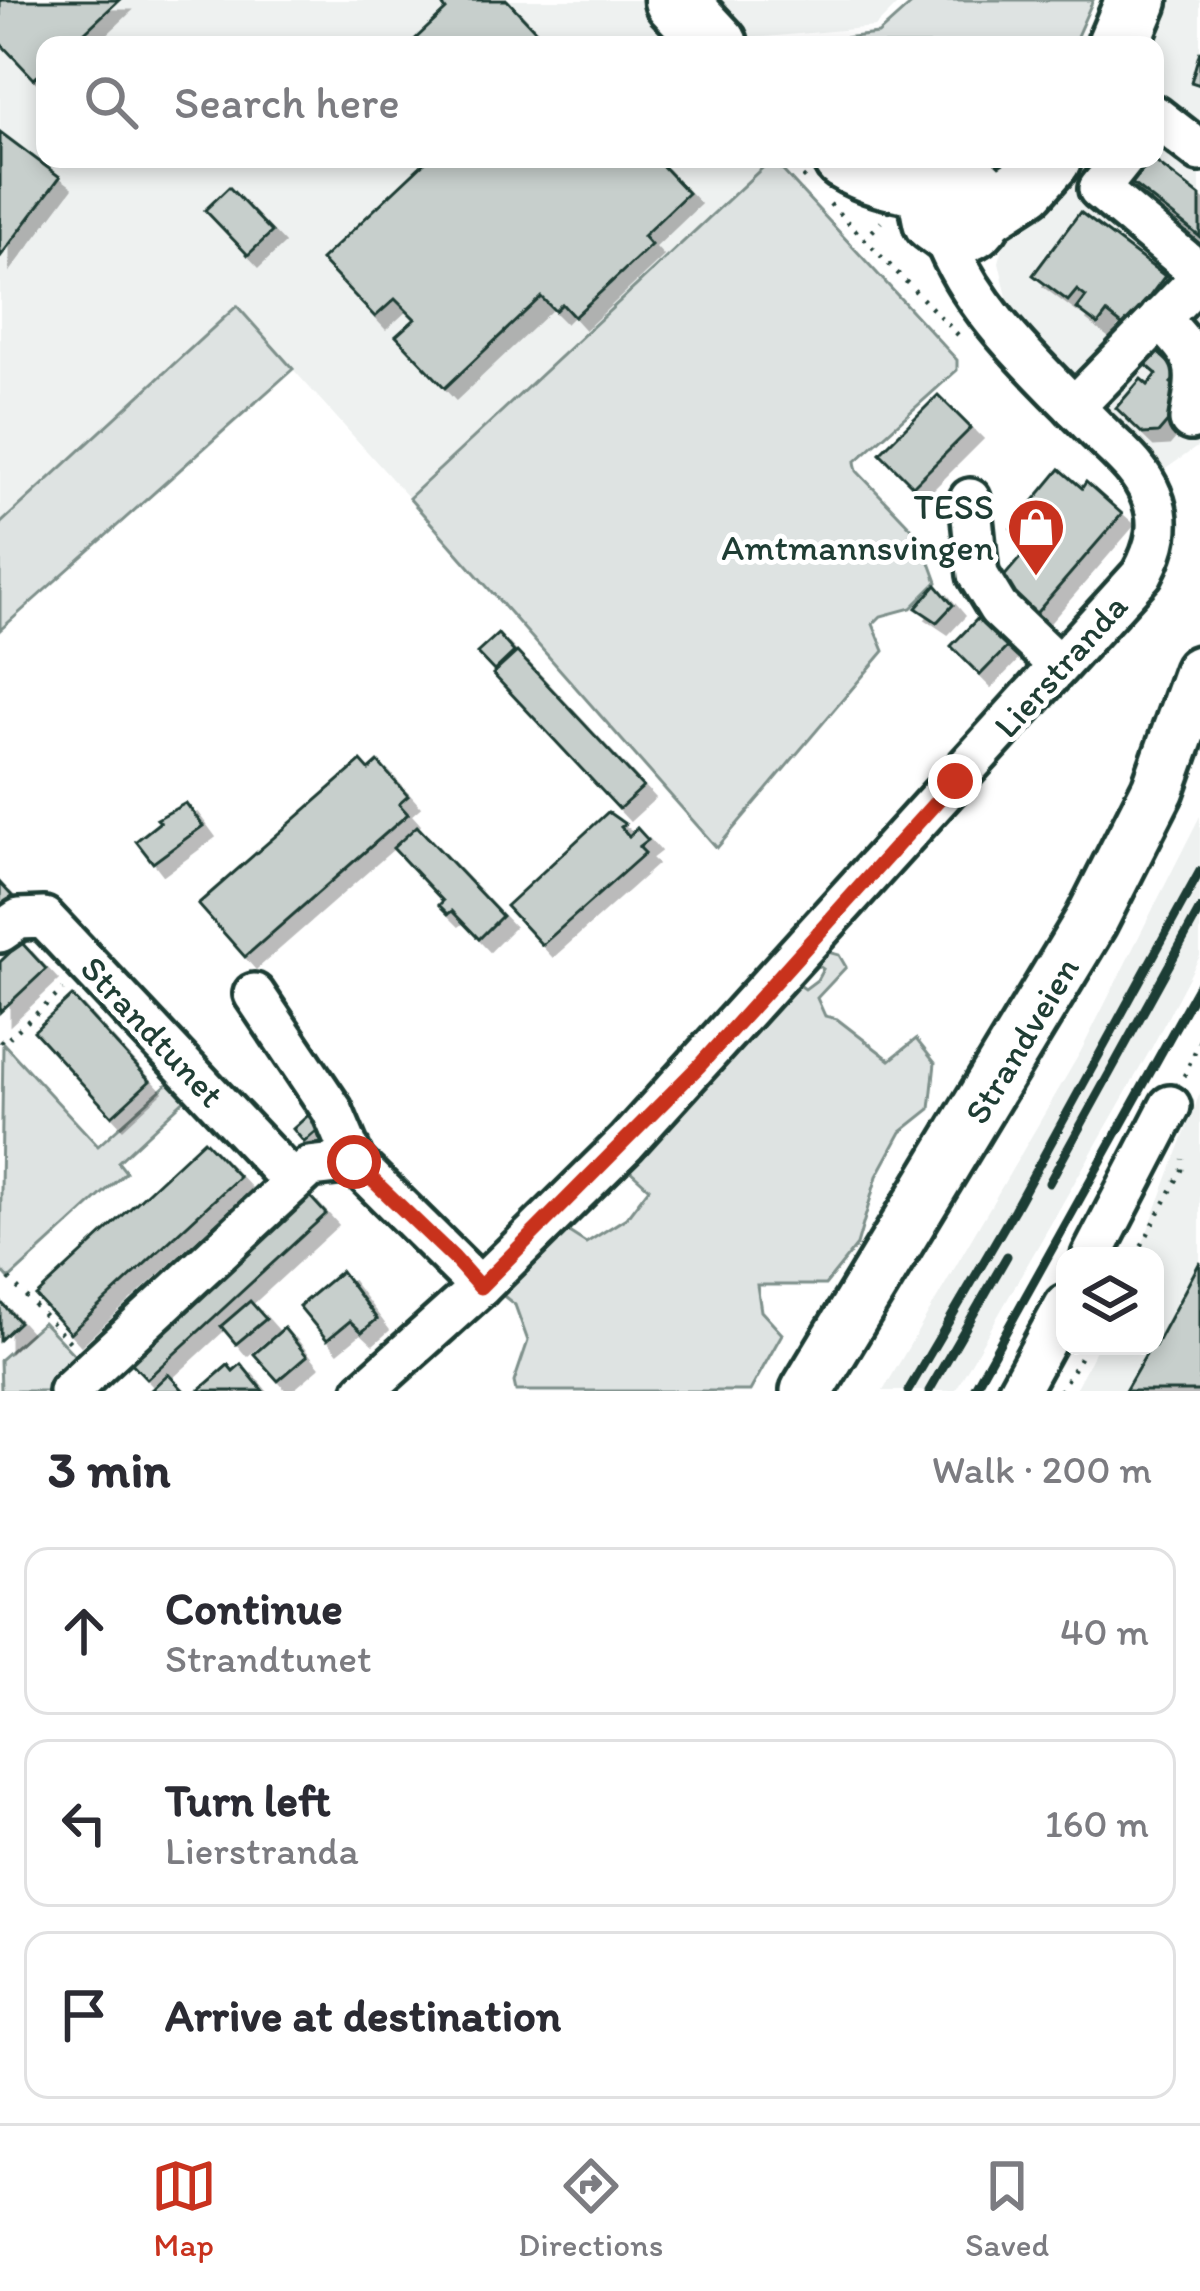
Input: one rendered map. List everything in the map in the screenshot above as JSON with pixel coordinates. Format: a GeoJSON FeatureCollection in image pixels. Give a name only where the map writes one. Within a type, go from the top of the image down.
{"type":"FeatureCollection","features":[{"type":"Feature","properties":{"kind":"highway"},"geometry":{"type":"LineString","coordinates":[[675,0],[709,36]]}},
{"type":"Feature","properties":{"kind":"highway"},"geometry":{"type":"LineString","coordinates":[[1122,36],[1137,0]]}},
{"type":"Feature","properties":{"kind":"highway"},"geometry":{"type":"LineString","coordinates":[[833,168],[872,200],[947,210],[1026,186],[1042,168]]}},
{"type":"Feature","properties":{"kind":"highway"},"geometry":{"type":"LineString","coordinates":[[859,168],[947,210]]}},
{"type":"Feature","properties":{"kind":"highway"},"geometry":{"type":"LineString","coordinates":[[947,210],[1015,168]]}},
{"type":"Feature","properties":{"kind":"main road","name":"Strandveien"},"geometry":{"type":"LineString","coordinates":[[807,1391],[1091,921],[1158,789],[1200,672]]}},
{"type":"Feature","properties":{"kind":"street"},"geometry":{"type":"LineString","coordinates":[[1164,124],[1200,151]]}},
{"type":"Feature","properties":{"kind":"street"},"geometry":{"type":"LineString","coordinates":[[1075,407],[1200,275],[1099,189],[1116,168]]}},
{"type":"Feature","properties":{"kind":"street","name":"Lierstranda"},"geometry":{"type":"LineString","coordinates":[[364,1391],[480,1287],[713,1051],[1142,574],[1157,537],[1158,515],[1142,477],[1001,328],[947,210]]}},
{"type":"Feature","properties":{"kind":"street"},"geometry":{"type":"LineString","coordinates":[[1160,318],[1196,357],[1198,389],[1190,420]]}},
{"type":"Feature","properties":{"kind":"street"},"geometry":{"type":"LineString","coordinates":[[970,499],[974,560],[984,586],[998,608],[1058,665]]}},
{"type":"Feature","properties":{"kind":"street","name":"Strandtunet"},"geometry":{"type":"LineString","coordinates":[[0,932],[19,919],[40,917],[292,1181]]}},
{"type":"Feature","properties":{"kind":"street"},"geometry":{"type":"LineString","coordinates":[[254,994],[332,1110],[354,1162],[480,1287]]}},
{"type":"Feature","properties":{"kind":"street"},"geometry":{"type":"LineString","coordinates":[[1097,1247],[1170,1106]]}},
{"type":"Feature","properties":{"kind":"street"},"geometry":{"type":"LineString","coordinates":[[82,1379],[292,1181],[310,1167],[354,1162]]}},
{"type":"Feature","properties":{"kind":"street"},"geometry":{"type":"LineString","coordinates":[[1018,1391],[1056,1321]]}},
{"type":"Feature","properties":{"kind":"path"},"geometry":{"type":"LineString","coordinates":[[865,240],[947,210]]}},
{"type":"Feature","properties":{"kind":"path"},"geometry":{"type":"LineString","coordinates":[[0,1040],[3,1043],[91,966]]}},
{"type":"Feature","properties":{"kind":"path"},"geometry":{"type":"LineString","coordinates":[[1170,1106],[1200,1040]]}},
{"type":"Feature","properties":{"kind":"path"},"geometry":{"type":"LineString","coordinates":[[9,1279],[82,1379]]}},
{"type":"Feature","properties":{"kind":"path"},"geometry":{"type":"LineString","coordinates":[[1060,1391],[1082,1355]]}},
{"type":"Feature","properties":{"kind":"shaded area"},"geometry":{"type":"Polygon","coordinates":[[[0,0],[902,0],[875,27],[777,36],[36,36],[36,168],[761,168],[409,498],[237,307],[0,524],[0,0]]]}},
{"type":"Feature","properties":{"kind":"shaded area"},"geometry":{"type":"Polygon","coordinates":[[[916,0],[1093,0],[1077,36],[860,36],[878,34],[916,0]]]}},
{"type":"Feature","properties":{"kind":"shaded area"},"geometry":{"type":"Polygon","coordinates":[[[1159,0],[1200,0],[1200,445],[1164,470],[1046,357],[1021,326],[1007,297],[999,262],[1009,225],[1063,168],[1164,168],[1164,36],[1141,36],[1159,0]]]}},
{"type":"Feature","properties":{"kind":"shaded area"},"geometry":{"type":"Polygon","coordinates":[[[762,168],[780,168],[957,360],[957,370],[855,462],[857,471],[921,538],[937,582],[911,608],[881,616],[873,624],[884,651],[717,848],[409,498],[762,168]]]}},
{"type":"Feature","properties":{"kind":"shaded area"},"geometry":{"type":"Polygon","coordinates":[[[237,306],[293,369],[0,630],[0,524],[237,306]]]}},
{"type":"Feature","properties":{"kind":"shaded area"},"geometry":{"type":"Polygon","coordinates":[[[1200,816],[1200,956],[1152,1047],[955,1391],[883,1391],[1081,1051],[1200,816]]]}},
{"type":"Feature","properties":{"kind":"shaded area"},"geometry":{"type":"Polygon","coordinates":[[[828,952],[839,955],[846,967],[817,998],[825,1016],[837,1019],[890,1060],[916,1039],[935,1063],[930,1109],[901,1132],[877,1176],[857,1245],[825,1285],[757,1285],[761,1311],[782,1334],[750,1391],[516,1391],[514,1382],[528,1341],[515,1305],[500,1293],[561,1227],[586,1243],[626,1218],[649,1188],[628,1169],[798,984],[805,989],[817,980],[823,969],[814,963],[828,952]]]}},
{"type":"Feature","properties":{"kind":"shaded area"},"geometry":{"type":"Polygon","coordinates":[[[3,1043],[98,1146],[177,1075],[193,1092],[118,1162],[126,1172],[9,1279],[0,1269],[3,1043]]]}},
{"type":"Feature","properties":{"kind":"shaded area"},"geometry":{"type":"Polygon","coordinates":[[[1200,1093],[1200,1391],[1074,1391],[1093,1355],[1164,1355],[1164,1247],[1141,1247],[1200,1093]]]}},
{"type":"Feature","properties":{"kind":"shaded area"},"geometry":{"type":"Polygon","coordinates":[[[43,1322],[79,1360],[46,1391],[1,1391],[0,1360],[43,1322]]]}},
{"type":"Feature","properties":{"kind":"building"},"geometry":{"type":"Polygon","coordinates":[[[0,0],[119,0],[81,36],[36,36],[34,79],[0,43],[0,0]]]}},
{"type":"Feature","properties":{"kind":"building"},"geometry":{"type":"Polygon","coordinates":[[[449,0],[507,0],[541,36],[419,36],[446,10],[443,6],[449,0]]]}},
{"type":"Feature","properties":{"kind":"building"},"geometry":{"type":"Polygon","coordinates":[[[1200,51],[1200,85],[1191,82],[1200,51]]]}},
{"type":"Feature","properties":{"kind":"building"},"geometry":{"type":"Polygon","coordinates":[[[0,132],[36,159],[36,168],[48,168],[60,177],[0,257],[0,132]]]}},
{"type":"Feature","properties":{"kind":"building"},"geometry":{"type":"Polygon","coordinates":[[[418,168],[664,168],[688,193],[643,236],[651,245],[574,317],[562,304],[555,311],[541,297],[445,388],[396,336],[415,319],[395,299],[375,317],[321,260],[418,168]]]}},
{"type":"Feature","properties":{"kind":"building"},"geometry":{"type":"Polygon","coordinates":[[[1133,168],[1164,168],[1200,196],[1200,237],[1125,178],[1133,168]]]}},
{"type":"Feature","properties":{"kind":"building"},"geometry":{"type":"Polygon","coordinates":[[[229,187],[272,232],[248,255],[205,210],[229,187]]]}},
{"type":"Feature","properties":{"kind":"building"},"geometry":{"type":"Polygon","coordinates":[[[1080,212],[1165,276],[1126,328],[1107,313],[1098,325],[1077,309],[1086,297],[1077,290],[1068,301],[1033,275],[1080,212]]]}},
{"type":"Feature","properties":{"kind":"building"},"geometry":{"type":"Polygon","coordinates":[[[1156,351],[1180,373],[1171,383],[1188,398],[1158,433],[1143,434],[1116,408],[1141,379],[1148,385],[1157,374],[1145,364],[1156,351]]]}},
{"type":"Feature","properties":{"kind":"building"},"geometry":{"type":"Polygon","coordinates":[[[938,395],[971,428],[913,486],[880,453],[938,395]]]}},
{"type":"Feature","properties":{"kind":"building"},"geometry":{"type":"Polygon","coordinates":[[[1060,469],[1082,488],[1086,482],[1122,514],[1032,618],[996,586],[1031,545],[1011,528],[1060,469]]]}},
{"type":"Feature","properties":{"kind":"building"},"geometry":{"type":"Polygon","coordinates":[[[936,585],[953,605],[937,622],[916,608],[936,585]]]}},
{"type":"Feature","properties":{"kind":"building"},"geometry":{"type":"Polygon","coordinates":[[[985,611],[1014,640],[980,675],[951,646],[985,611]]]}},
{"type":"Feature","properties":{"kind":"building"},"geometry":{"type":"Polygon","coordinates":[[[498,634],[514,652],[494,671],[477,653],[498,634]]]}},
{"type":"Feature","properties":{"kind":"building"},"geometry":{"type":"Polygon","coordinates":[[[517,652],[643,787],[619,809],[493,674],[517,652]]]}},
{"type":"Feature","properties":{"kind":"building"},"geometry":{"type":"Polygon","coordinates":[[[361,761],[369,770],[378,762],[408,796],[399,804],[408,814],[245,957],[198,904],[361,761]]]}},
{"type":"Feature","properties":{"kind":"building"},"geometry":{"type":"Polygon","coordinates":[[[186,803],[203,826],[153,863],[136,841],[160,822],[157,819],[186,803]]]}},
{"type":"Feature","properties":{"kind":"building"},"geometry":{"type":"Polygon","coordinates":[[[608,812],[625,824],[621,827],[629,836],[637,828],[648,840],[639,847],[645,853],[542,945],[506,906],[608,812]]]}},
{"type":"Feature","properties":{"kind":"building"},"geometry":{"type":"Polygon","coordinates":[[[417,826],[502,916],[479,939],[452,911],[448,914],[439,905],[443,901],[393,848],[417,826]]]}},
{"type":"Feature","properties":{"kind":"building"},"geometry":{"type":"Polygon","coordinates":[[[0,883],[13,897],[0,909],[0,883]]]}},
{"type":"Feature","properties":{"kind":"building"},"geometry":{"type":"Polygon","coordinates":[[[21,942],[46,969],[0,1012],[0,962],[21,942]]]}},
{"type":"Feature","properties":{"kind":"building"},"geometry":{"type":"Polygon","coordinates":[[[72,996],[150,1081],[112,1116],[34,1031],[72,996]]]}},
{"type":"Feature","properties":{"kind":"building"},"geometry":{"type":"Polygon","coordinates":[[[315,1109],[327,1122],[304,1142],[293,1129],[315,1109]]]}},
{"type":"Feature","properties":{"kind":"building"},"geometry":{"type":"Polygon","coordinates":[[[204,1140],[239,1177],[70,1333],[36,1296],[204,1140]]]}},
{"type":"Feature","properties":{"kind":"building"},"geometry":{"type":"Polygon","coordinates":[[[306,1192],[326,1214],[147,1379],[126,1357],[306,1192]]]}},
{"type":"Feature","properties":{"kind":"building"},"geometry":{"type":"Polygon","coordinates":[[[1200,1262],[1200,1391],[1125,1391],[1146,1355],[1164,1355],[1164,1329],[1200,1262]]]}},
{"type":"Feature","properties":{"kind":"building"},"geometry":{"type":"Polygon","coordinates":[[[341,1271],[377,1319],[362,1332],[350,1321],[327,1340],[299,1306],[341,1271]]]}},
{"type":"Feature","properties":{"kind":"building"},"geometry":{"type":"Polygon","coordinates":[[[0,1301],[19,1322],[0,1340],[0,1301]]]}},
{"type":"Feature","properties":{"kind":"building"},"geometry":{"type":"Polygon","coordinates":[[[250,1301],[266,1319],[236,1344],[221,1326],[250,1301]]]}},
{"type":"Feature","properties":{"kind":"building"},"geometry":{"type":"Polygon","coordinates":[[[284,1328],[307,1356],[278,1381],[254,1354],[284,1328]]]}},
{"type":"Feature","properties":{"kind":"building"},"geometry":{"type":"Polygon","coordinates":[[[241,1364],[263,1391],[198,1391],[228,1365],[233,1371],[241,1364]]]}},
{"type":"Feature","properties":{"kind":"building"},"geometry":{"type":"Polygon","coordinates":[[[168,1374],[184,1391],[150,1391],[168,1374]]]}},
{"type":"Feature","properties":{"kind":"railway"},"geometry":{"type":"LineString","coordinates":[[908,1391],[1014,1210],[1200,871]]}},
{"type":"Feature","properties":{"kind":"railway"},"geometry":{"type":"LineString","coordinates":[[1049,1183],[1200,909]]}},
{"type":"Feature","properties":{"kind":"railway"},"geometry":{"type":"LineString","coordinates":[[973,1391],[1200,983]]}},
{"type":"Feature","properties":{"kind":"railway"},"geometry":{"type":"LineString","coordinates":[[929,1391],[1007,1256]]}},
{"type":"Feature","properties":{"kind":"place","name":"TESS Amtmannsvingen"},"geometry":{"type":"Point","coordinates":[1036,578]}},
{"type":"Feature","properties":{"kind":"route"},"geometry":{"type":"LineString","coordinates":[[354,1162],[480,1287],[699,1066],[955,781]]}}]}
